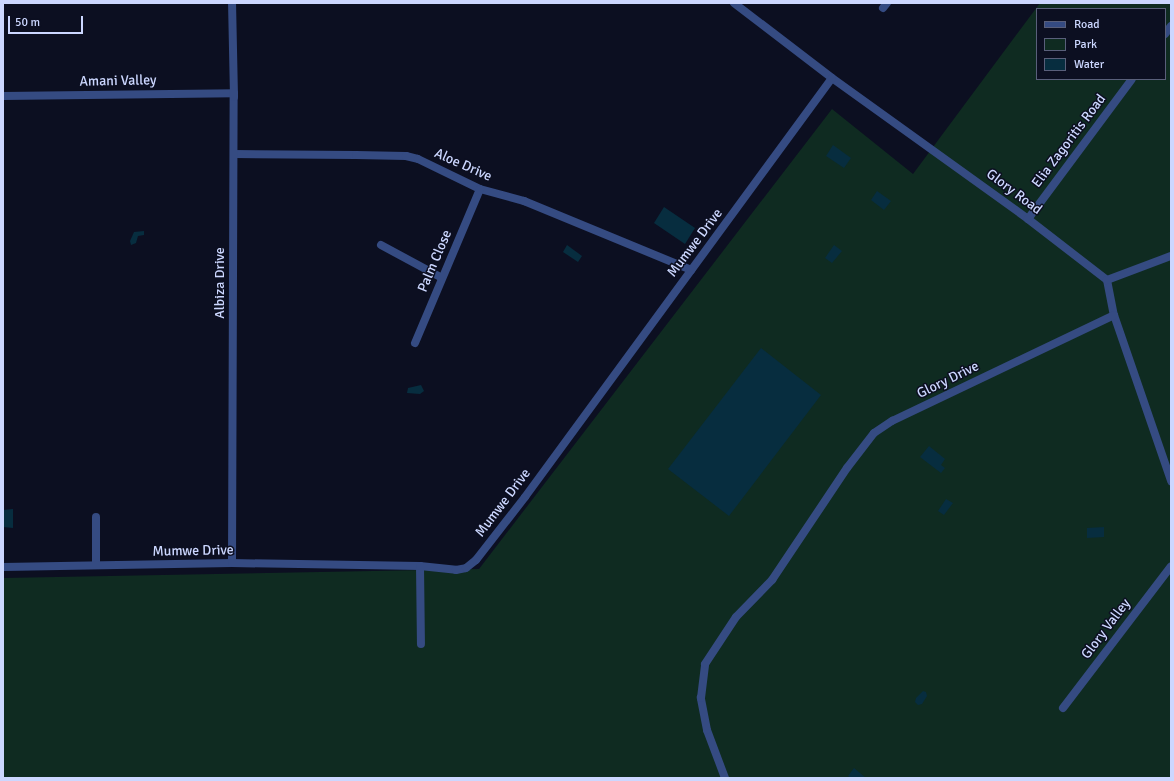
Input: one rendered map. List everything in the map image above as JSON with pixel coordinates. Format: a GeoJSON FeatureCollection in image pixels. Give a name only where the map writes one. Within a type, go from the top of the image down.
{"type":"FeatureCollection","features":[{"type":"Feature","properties":{"kind":"street","name":"Albiza Drive"},"geometry":{"type":"LineString","coordinates":[[232,3],[234,93],[232,563]]}},
{"type":"Feature","properties":{"kind":"street","name":"Glory Road"},"geometry":{"type":"LineString","coordinates":[[734,3],[832,78],[1028,218],[1106,280]]}},
{"type":"Feature","properties":{"kind":"street","name":"Mumwe Drive"},"geometry":{"type":"LineString","coordinates":[[3,567],[232,563],[420,566],[456,570],[466,568],[476,560],[691,270],[727,224],[832,78]]}},
{"type":"Feature","properties":{"kind":"street","name":"Elia Zagoritis Road"},"geometry":{"type":"LineString","coordinates":[[1028,218],[1131,80]]}},
{"type":"Feature","properties":{"kind":"street","name":"Amani Valley"},"geometry":{"type":"LineString","coordinates":[[3,96],[234,93]]}},
{"type":"Feature","properties":{"kind":"street","name":"Aloe Drive"},"geometry":{"type":"LineString","coordinates":[[234,154],[406,156],[431,164],[480,189],[524,201],[691,270]]}},
{"type":"Feature","properties":{"kind":"street","name":"Palm Close"},"geometry":{"type":"LineString","coordinates":[[415,343],[480,189]]}},
{"type":"Feature","properties":{"kind":"street"},"geometry":{"type":"LineString","coordinates":[[381,245],[442,278]]}},
{"type":"Feature","properties":{"kind":"street"},"geometry":{"type":"LineString","coordinates":[[1171,256],[1106,280],[1114,315],[1171,481]]}},
{"type":"Feature","properties":{"kind":"street","name":"Glory Drive"},"geometry":{"type":"LineString","coordinates":[[725,778],[707,730],[701,698],[705,664],[736,617],[772,580],[822,504],[874,433],[892,421],[1114,315]]}},
{"type":"Feature","properties":{"kind":"street"},"geometry":{"type":"LineString","coordinates":[[96,517],[96,565]]}},
{"type":"Feature","properties":{"kind":"street"},"geometry":{"type":"LineString","coordinates":[[420,566],[421,644]]}},
{"type":"Feature","properties":{"kind":"street","name":"Glory Valley"},"geometry":{"type":"LineString","coordinates":[[1063,708],[1171,566]]}},
{"type":"Feature","properties":{"kind":"green space"},"geometry":{"type":"Polygon","coordinates":[[[1040,3],[1171,3],[1171,778],[3,778],[3,578],[479,569],[832,109],[913,174],[1036,8],[1036,80],[1166,80],[1166,8],[1036,8],[1040,3]]]}},
{"type":"Feature","properties":{"kind":"water"},"geometry":{"type":"Polygon","coordinates":[[[833,145],[851,158],[844,168],[826,156],[833,145]]]}},
{"type":"Feature","properties":{"kind":"water"},"geometry":{"type":"Polygon","coordinates":[[[877,191],[891,201],[884,210],[871,200],[877,191]]]}},
{"type":"Feature","properties":{"kind":"water"},"geometry":{"type":"Polygon","coordinates":[[[664,207],[695,228],[685,244],[654,223],[664,207]]]}},
{"type":"Feature","properties":{"kind":"water"},"geometry":{"type":"Polygon","coordinates":[[[144,231],[144,235],[138,236],[136,243],[131,245],[130,241],[134,232],[144,231]]]}},
{"type":"Feature","properties":{"kind":"water"},"geometry":{"type":"Polygon","coordinates":[[[567,245],[582,256],[578,262],[563,252],[567,245]]]}},
{"type":"Feature","properties":{"kind":"water"},"geometry":{"type":"Polygon","coordinates":[[[834,245],[842,251],[832,263],[825,258],[834,245]]]}},
{"type":"Feature","properties":{"kind":"water"},"geometry":{"type":"Polygon","coordinates":[[[761,348],[821,395],[729,516],[668,469],[761,348]]]}},
{"type":"Feature","properties":{"kind":"water"},"geometry":{"type":"Polygon","coordinates":[[[421,385],[424,391],[420,394],[407,393],[408,388],[421,385]]]}},
{"type":"Feature","properties":{"kind":"water"},"geometry":{"type":"Polygon","coordinates":[[[929,446],[945,459],[941,465],[945,468],[941,473],[920,457],[929,446]]]}},
{"type":"Feature","properties":{"kind":"water"},"geometry":{"type":"Polygon","coordinates":[[[946,499],[953,503],[944,515],[938,511],[946,499]]]}},
{"type":"Feature","properties":{"kind":"water"},"geometry":{"type":"Polygon","coordinates":[[[13,509],[13,528],[3,527],[3,510],[13,509]]]}},
{"type":"Feature","properties":{"kind":"water"},"geometry":{"type":"Polygon","coordinates":[[[1104,527],[1104,537],[1087,538],[1087,528],[1104,527]]]}},
{"type":"Feature","properties":{"kind":"water"},"geometry":{"type":"Polygon","coordinates":[[[923,691],[926,692],[927,696],[922,704],[918,705],[915,702],[916,698],[923,691]]]}},
{"type":"Feature","properties":{"kind":"water"},"geometry":{"type":"Polygon","coordinates":[[[854,768],[866,778],[851,778],[848,776],[854,768]]]}}]}
